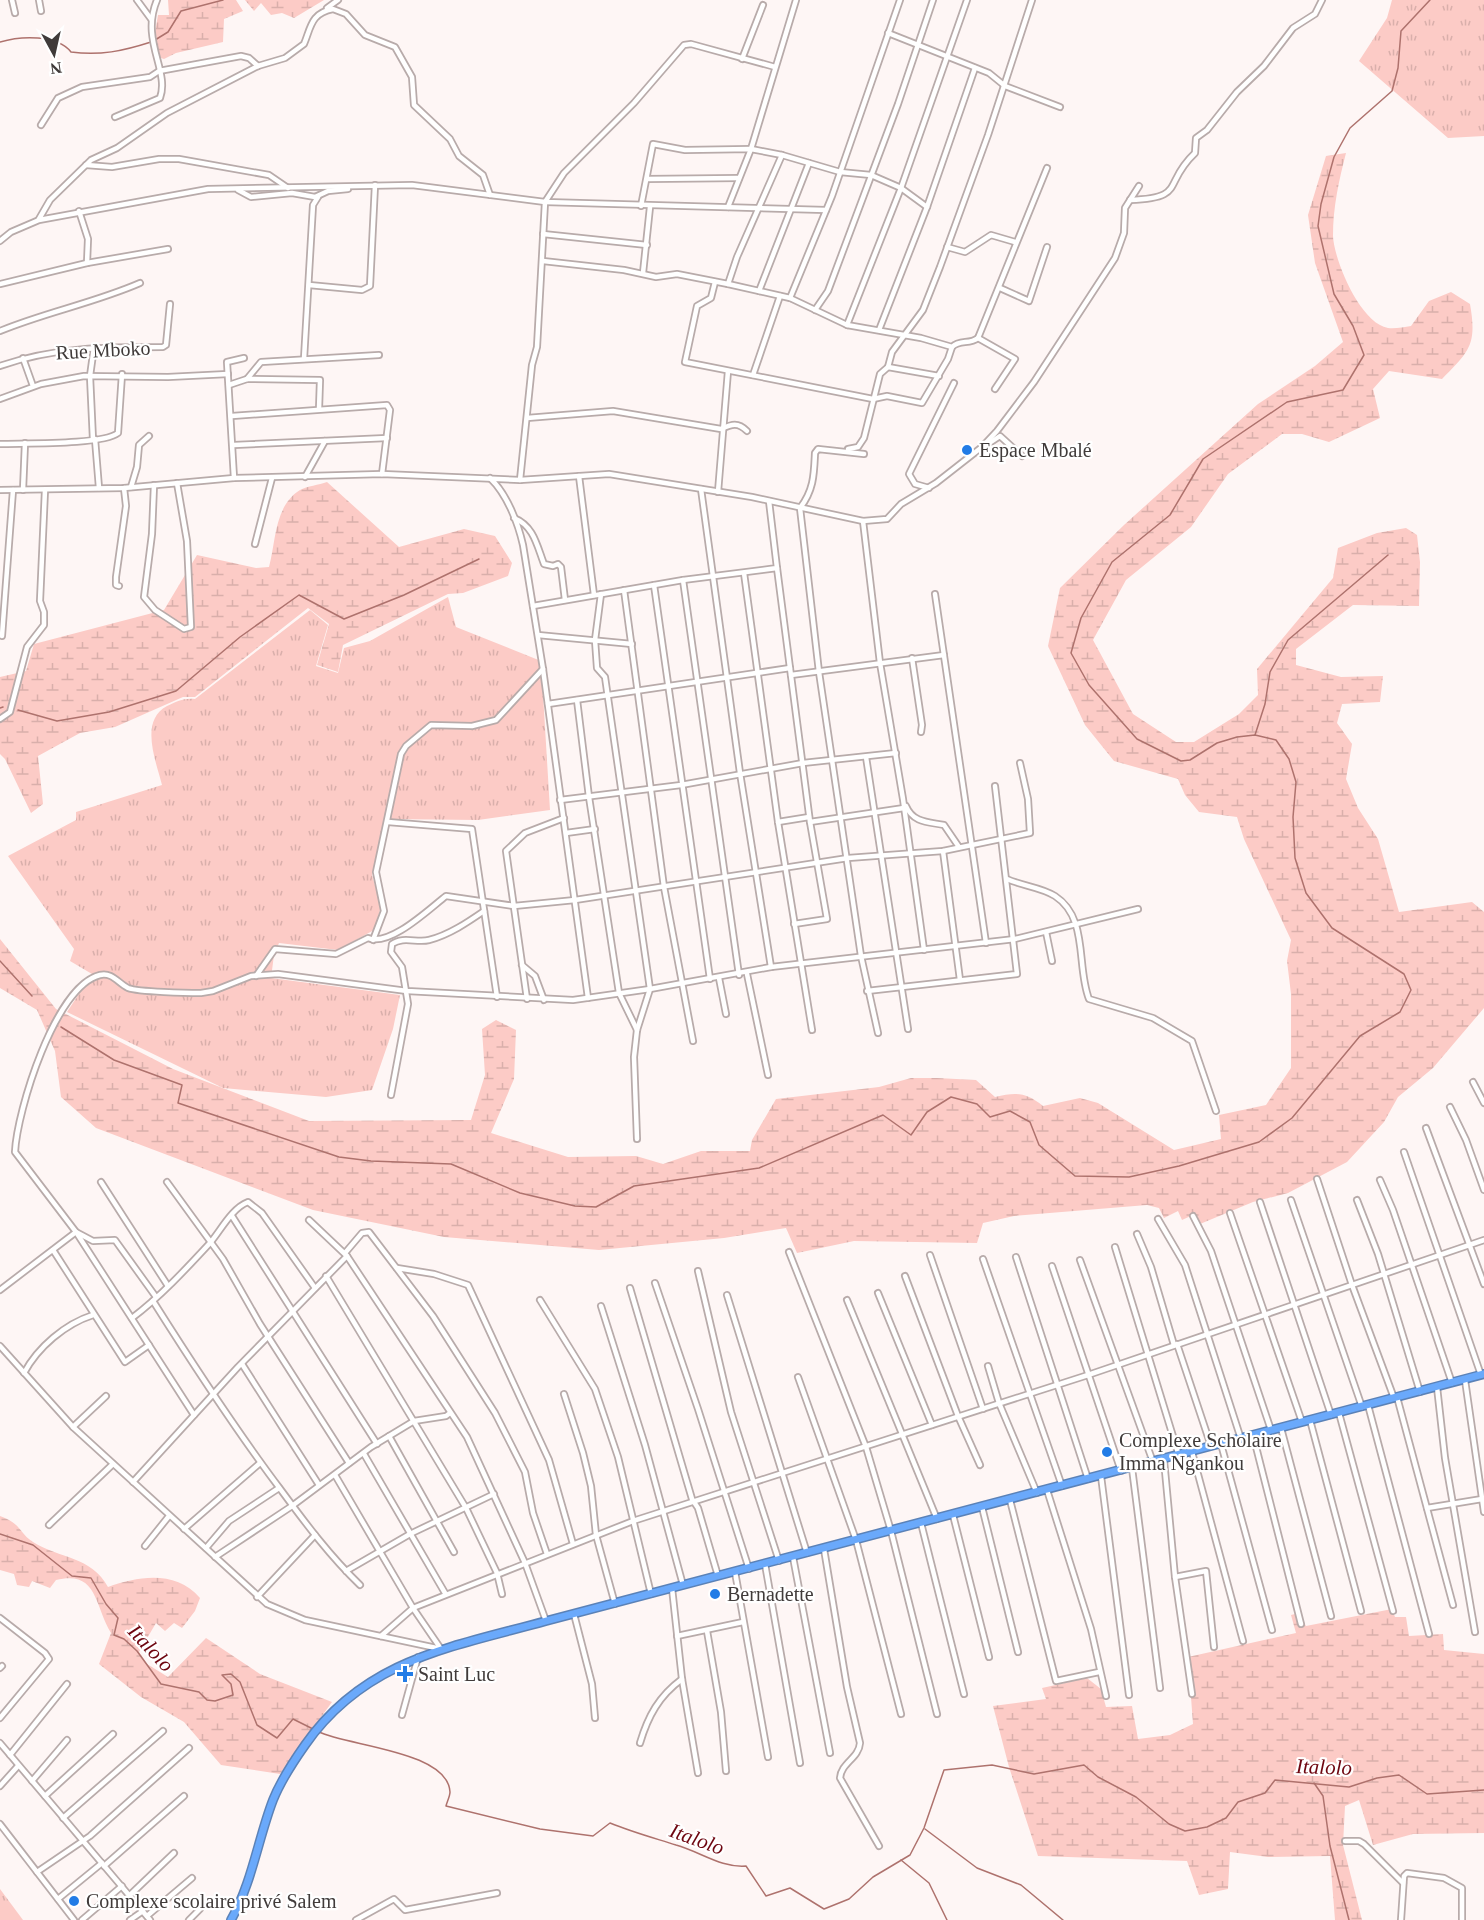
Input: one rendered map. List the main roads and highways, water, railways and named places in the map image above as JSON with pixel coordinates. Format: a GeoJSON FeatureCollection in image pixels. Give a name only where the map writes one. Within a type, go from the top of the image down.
{"type":"FeatureCollection","features":[{"type":"Feature","properties":{"kind":"highway"},"geometry":{"type":"LineString","coordinates":[[231,1920],[245,1889],[274,1798],[289,1768],[312,1734],[348,1696],[369,1681],[418,1657],[546,1621],[1482,1375]]}},
{"type":"Feature","properties":{"kind":"waterway"},"geometry":{"type":"LineString","coordinates":[[155,40],[168,32],[181,11],[223,0]]}},
{"type":"Feature","properties":{"kind":"waterway"},"geometry":{"type":"LineString","coordinates":[[61,1027],[114,1060],[182,1085],[178,1103],[339,1157],[371,1161],[451,1164],[520,1193],[575,1206],[596,1207],[634,1186],[759,1168],[883,1115],[911,1135],[927,1112],[951,1097],[977,1104],[990,1117],[1010,1111],[1030,1122],[1039,1145],[1075,1176],[1129,1177],[1179,1166],[1259,1142],[1292,1118],[1360,1036],[1400,1012],[1411,990],[1404,974],[1332,928],[1306,893],[1295,858],[1293,817],[1296,782],[1289,759],[1276,740],[1255,735],[1237,737],[1217,743],[1190,760],[1181,761],[1137,739],[1089,685],[1071,653],[1081,618],[1112,562],[1170,515],[1203,459],[1287,402],[1343,390],[1364,355],[1353,326],[1334,294],[1318,226],[1321,204],[1334,157],[1350,128],[1392,91],[1398,68],[1401,31],[1430,0]]}},
{"type":"Feature","properties":{"kind":"waterway"},"geometry":{"type":"LineString","coordinates":[[0,42],[18,38],[48,39],[65,46],[71,52],[92,53],[121,50],[151,42]]}},
{"type":"Feature","properties":{"kind":"waterway"},"geometry":{"type":"LineString","coordinates":[[1255,735],[1265,704],[1270,672],[1288,640],[1388,555]]}},
{"type":"Feature","properties":{"kind":"waterway"},"geometry":{"type":"LineString","coordinates":[[18,710],[57,721],[109,712],[176,691],[240,637],[299,595],[344,619],[404,595],[479,559]]}},
{"type":"Feature","properties":{"kind":"waterway"},"geometry":{"type":"LineString","coordinates":[[0,961],[32,996]]}},
{"type":"Feature","properties":{"kind":"waterway","name":"Italolo"},"geometry":{"type":"LineString","coordinates":[[0,1534],[33,1545],[72,1576],[91,1578],[106,1604],[118,1618],[114,1635],[124,1639],[137,1651],[161,1684],[199,1692],[207,1700],[215,1701],[233,1695],[231,1684],[222,1675],[231,1674],[240,1682],[257,1725],[277,1738],[293,1719],[315,1730]]}},
{"type":"Feature","properties":{"kind":"waterway","name":"Italolo"},"geometry":{"type":"LineString","coordinates":[[319,1732],[395,1752],[433,1767],[445,1778],[450,1792],[446,1806],[540,1829],[593,1836],[610,1823],[728,1865],[746,1866],[766,1896],[790,1888],[824,1909],[849,1899],[873,1877],[910,1855],[924,1828],[944,1770],[992,1765],[1034,1774],[1084,1765],[1098,1777],[1136,1797],[1169,1824],[1185,1831],[1207,1827],[1226,1818],[1238,1802],[1265,1793],[1275,1780],[1349,1787],[1377,1778],[1399,1775],[1427,1794],[1484,1790]]}},
{"type":"Feature","properties":{"kind":"waterway"},"geometry":{"type":"LineString","coordinates":[[1314,1783],[1323,1796],[1330,1846],[1349,1920]]}},
{"type":"Feature","properties":{"kind":"waterway"},"geometry":{"type":"LineString","coordinates":[[925,1829],[977,1868],[1021,1885],[1063,1920]]}},
{"type":"Feature","properties":{"kind":"waterway"},"geometry":{"type":"LineString","coordinates":[[901,1860],[929,1883],[947,1920]]}},
{"type":"Feature","properties":{"kind":"place","name":"Espace Mbalé"},"geometry":{"type":"Point","coordinates":[967,450]}},
{"type":"Feature","properties":{"kind":"place","name":"Complexe Scholaire Imma Ngankou"},"geometry":{"type":"Point","coordinates":[1107,1452]}},
{"type":"Feature","properties":{"kind":"place","name":"Bernadette"},"geometry":{"type":"Point","coordinates":[715,1594]}},
{"type":"Feature","properties":{"kind":"place","name":"Saint Luc"},"geometry":{"type":"Point","coordinates":[405,1674]}},
{"type":"Feature","properties":{"kind":"place","name":"Complexe scolaire privé Salem"},"geometry":{"type":"Point","coordinates":[74,1901]}}]}
